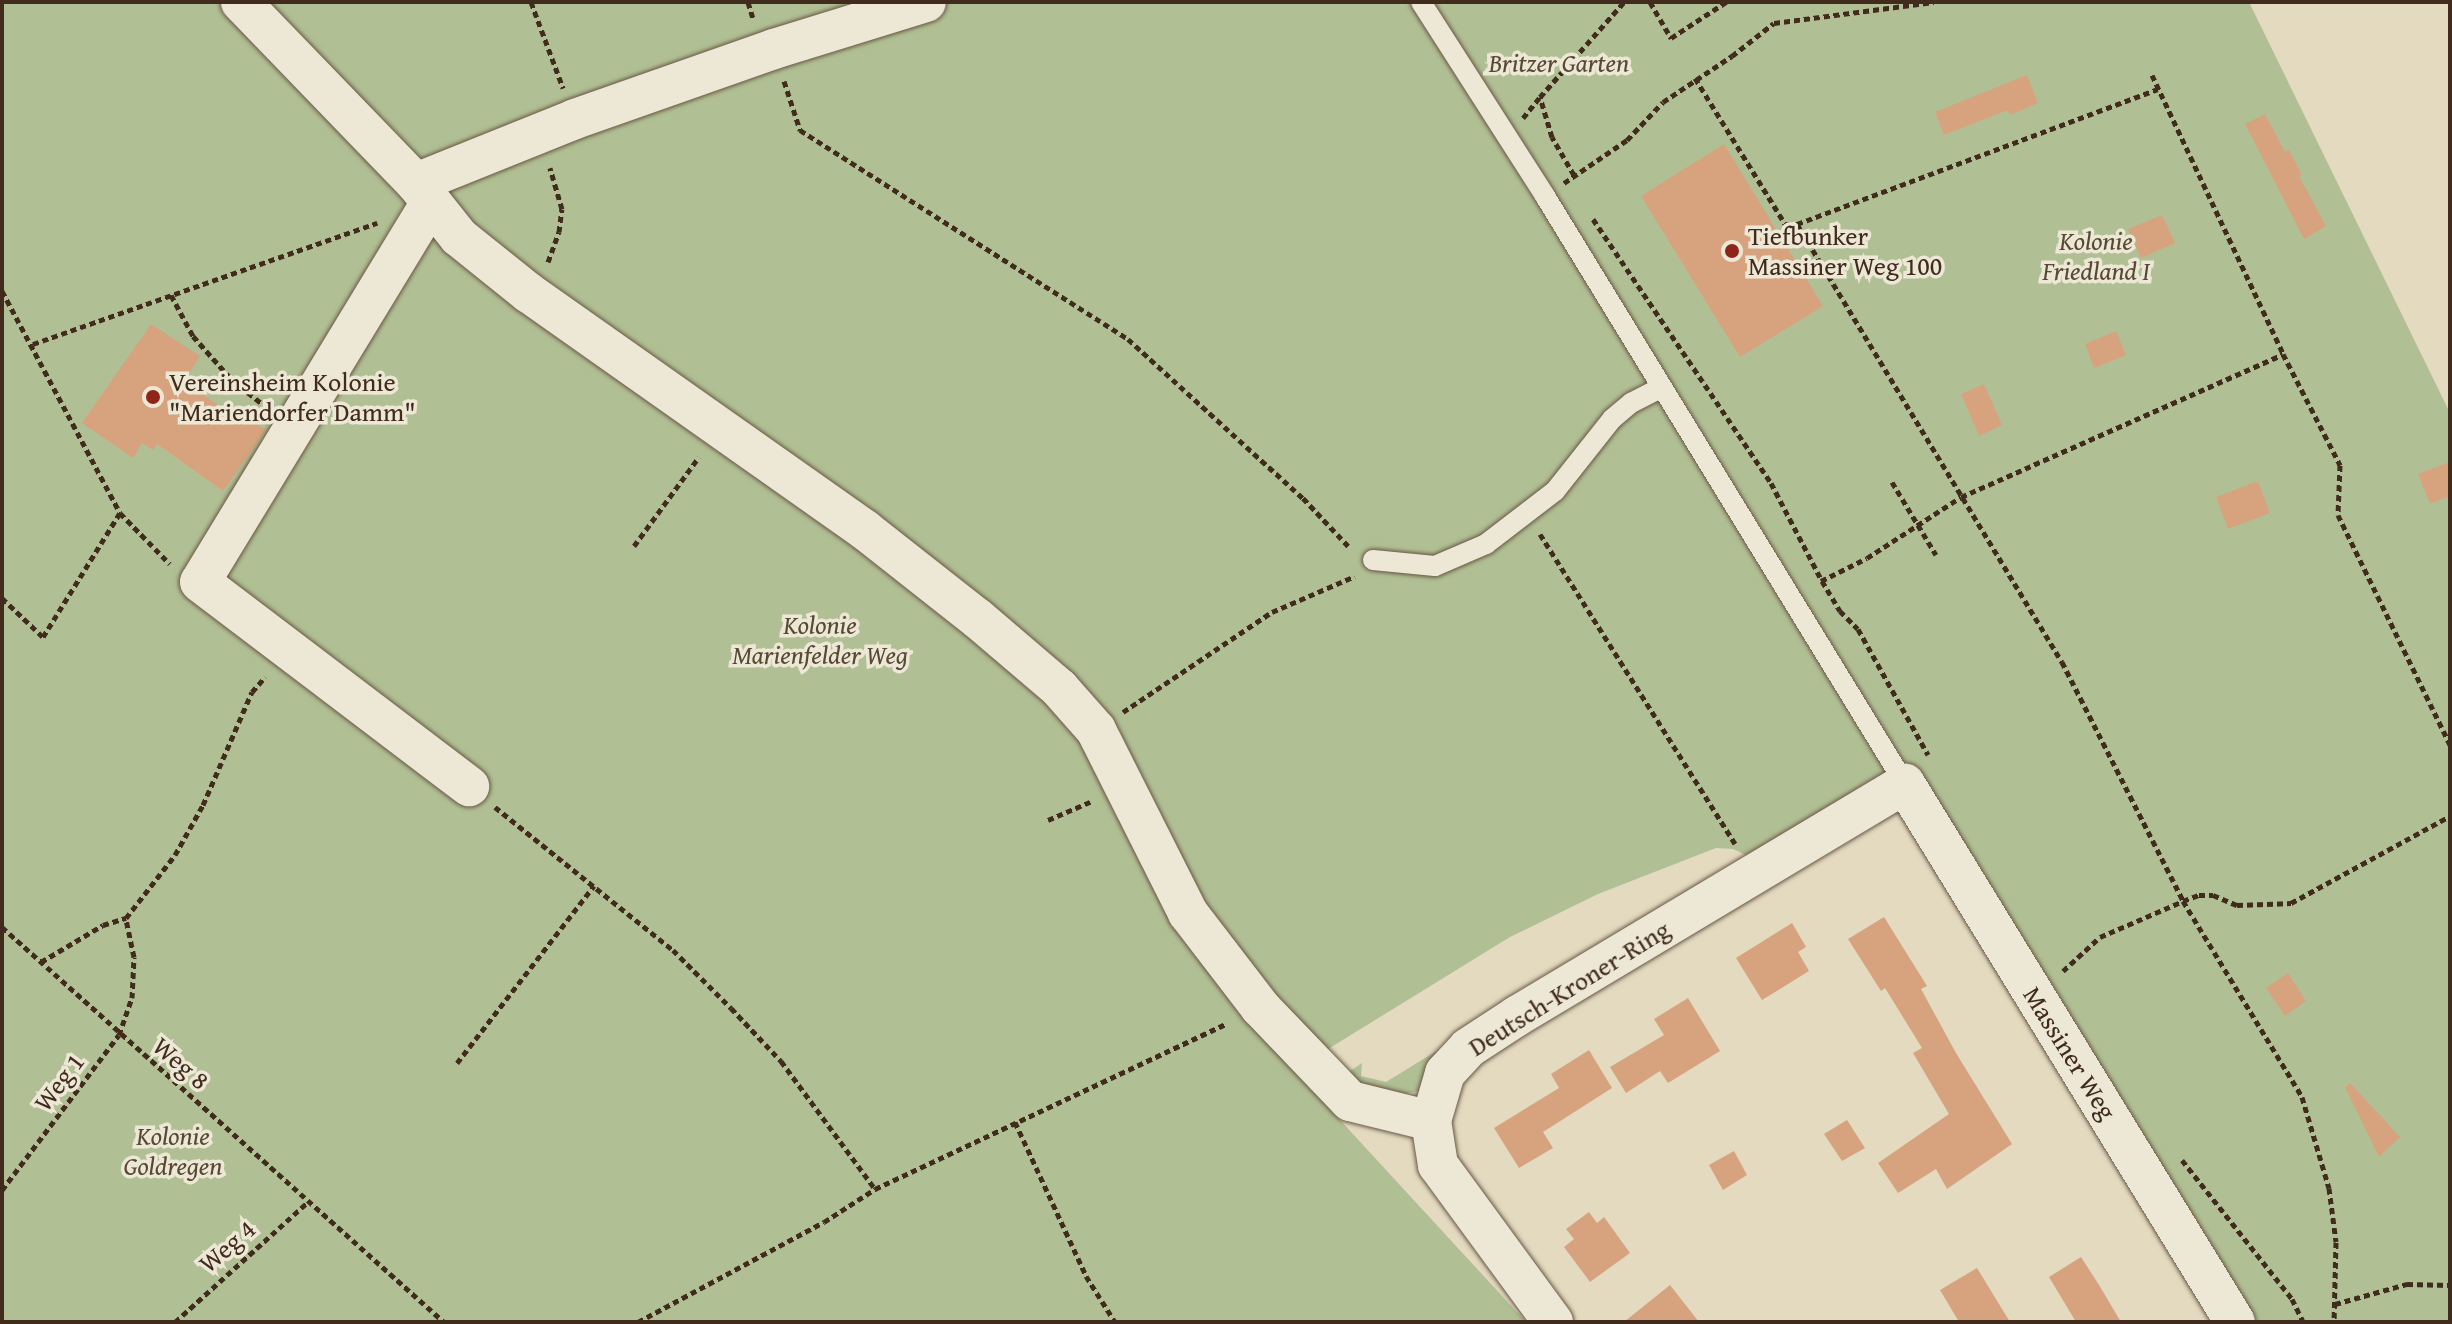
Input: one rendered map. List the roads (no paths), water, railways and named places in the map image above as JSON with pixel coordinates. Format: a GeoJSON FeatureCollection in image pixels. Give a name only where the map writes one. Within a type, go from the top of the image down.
{"type":"FeatureCollection","features":[{"type":"Feature","properties":{"kind":"street"},"geometry":{"type":"LineString","coordinates":[[241,2],[423,193],[459,237],[529,293],[865,530],[977,618],[1059,688],[1096,730],[1188,913],[1260,1007],[1350,1101],[1431,1121]]}},
{"type":"Feature","properties":{"kind":"street"},"geometry":{"type":"LineString","coordinates":[[469,786],[200,582],[423,193],[536,134],[575,119],[774,49],[926,2]]}},
{"type":"Feature","properties":{"kind":"street","name":"Deutsch-Kroner-Ring"},"geometry":{"type":"LineString","coordinates":[[1553,1322],[1438,1165],[1431,1121],[1445,1073],[1468,1048],[1920,775]]}},
{"type":"Feature","properties":{"kind":"street","name":"Massiner Weg"},"geometry":{"type":"LineString","coordinates":[[1920,775],[2235,1322]]}},
{"type":"Feature","properties":{"kind":"lane"},"geometry":{"type":"LineString","coordinates":[[1421,2],[1790,597],[1920,775]]}},
{"type":"Feature","properties":{"kind":"lane"},"geometry":{"type":"LineString","coordinates":[[1373,560],[1435,566],[1486,544],[1555,491],[1612,419],[1631,403],[1660,388]]}},
{"type":"Feature","properties":{"kind":"place","name":"Tiefbunker Massiner Weg 100"},"geometry":{"type":"Point","coordinates":[1732,251]}},
{"type":"Feature","properties":{"kind":"place","name":"Vereinsheim Kolonie \"Mariendorfer Damm\""},"geometry":{"type":"Point","coordinates":[153,397]}},
{"type":"Feature","properties":{"kind":"park label","name":"Britzer Garten"},"geometry":{"type":"Point","coordinates":[1559,63]}},
{"type":"Feature","properties":{"kind":"park label","name":"Kolonie Friedland I"},"geometry":{"type":"Point","coordinates":[2096,256]}},
{"type":"Feature","properties":{"kind":"park label","name":"Kolonie Marienfelder Weg"},"geometry":{"type":"Point","coordinates":[820,640]}},
{"type":"Feature","properties":{"kind":"park label","name":"Kolonie Goldregen"},"geometry":{"type":"Point","coordinates":[173,1151]}}]}
